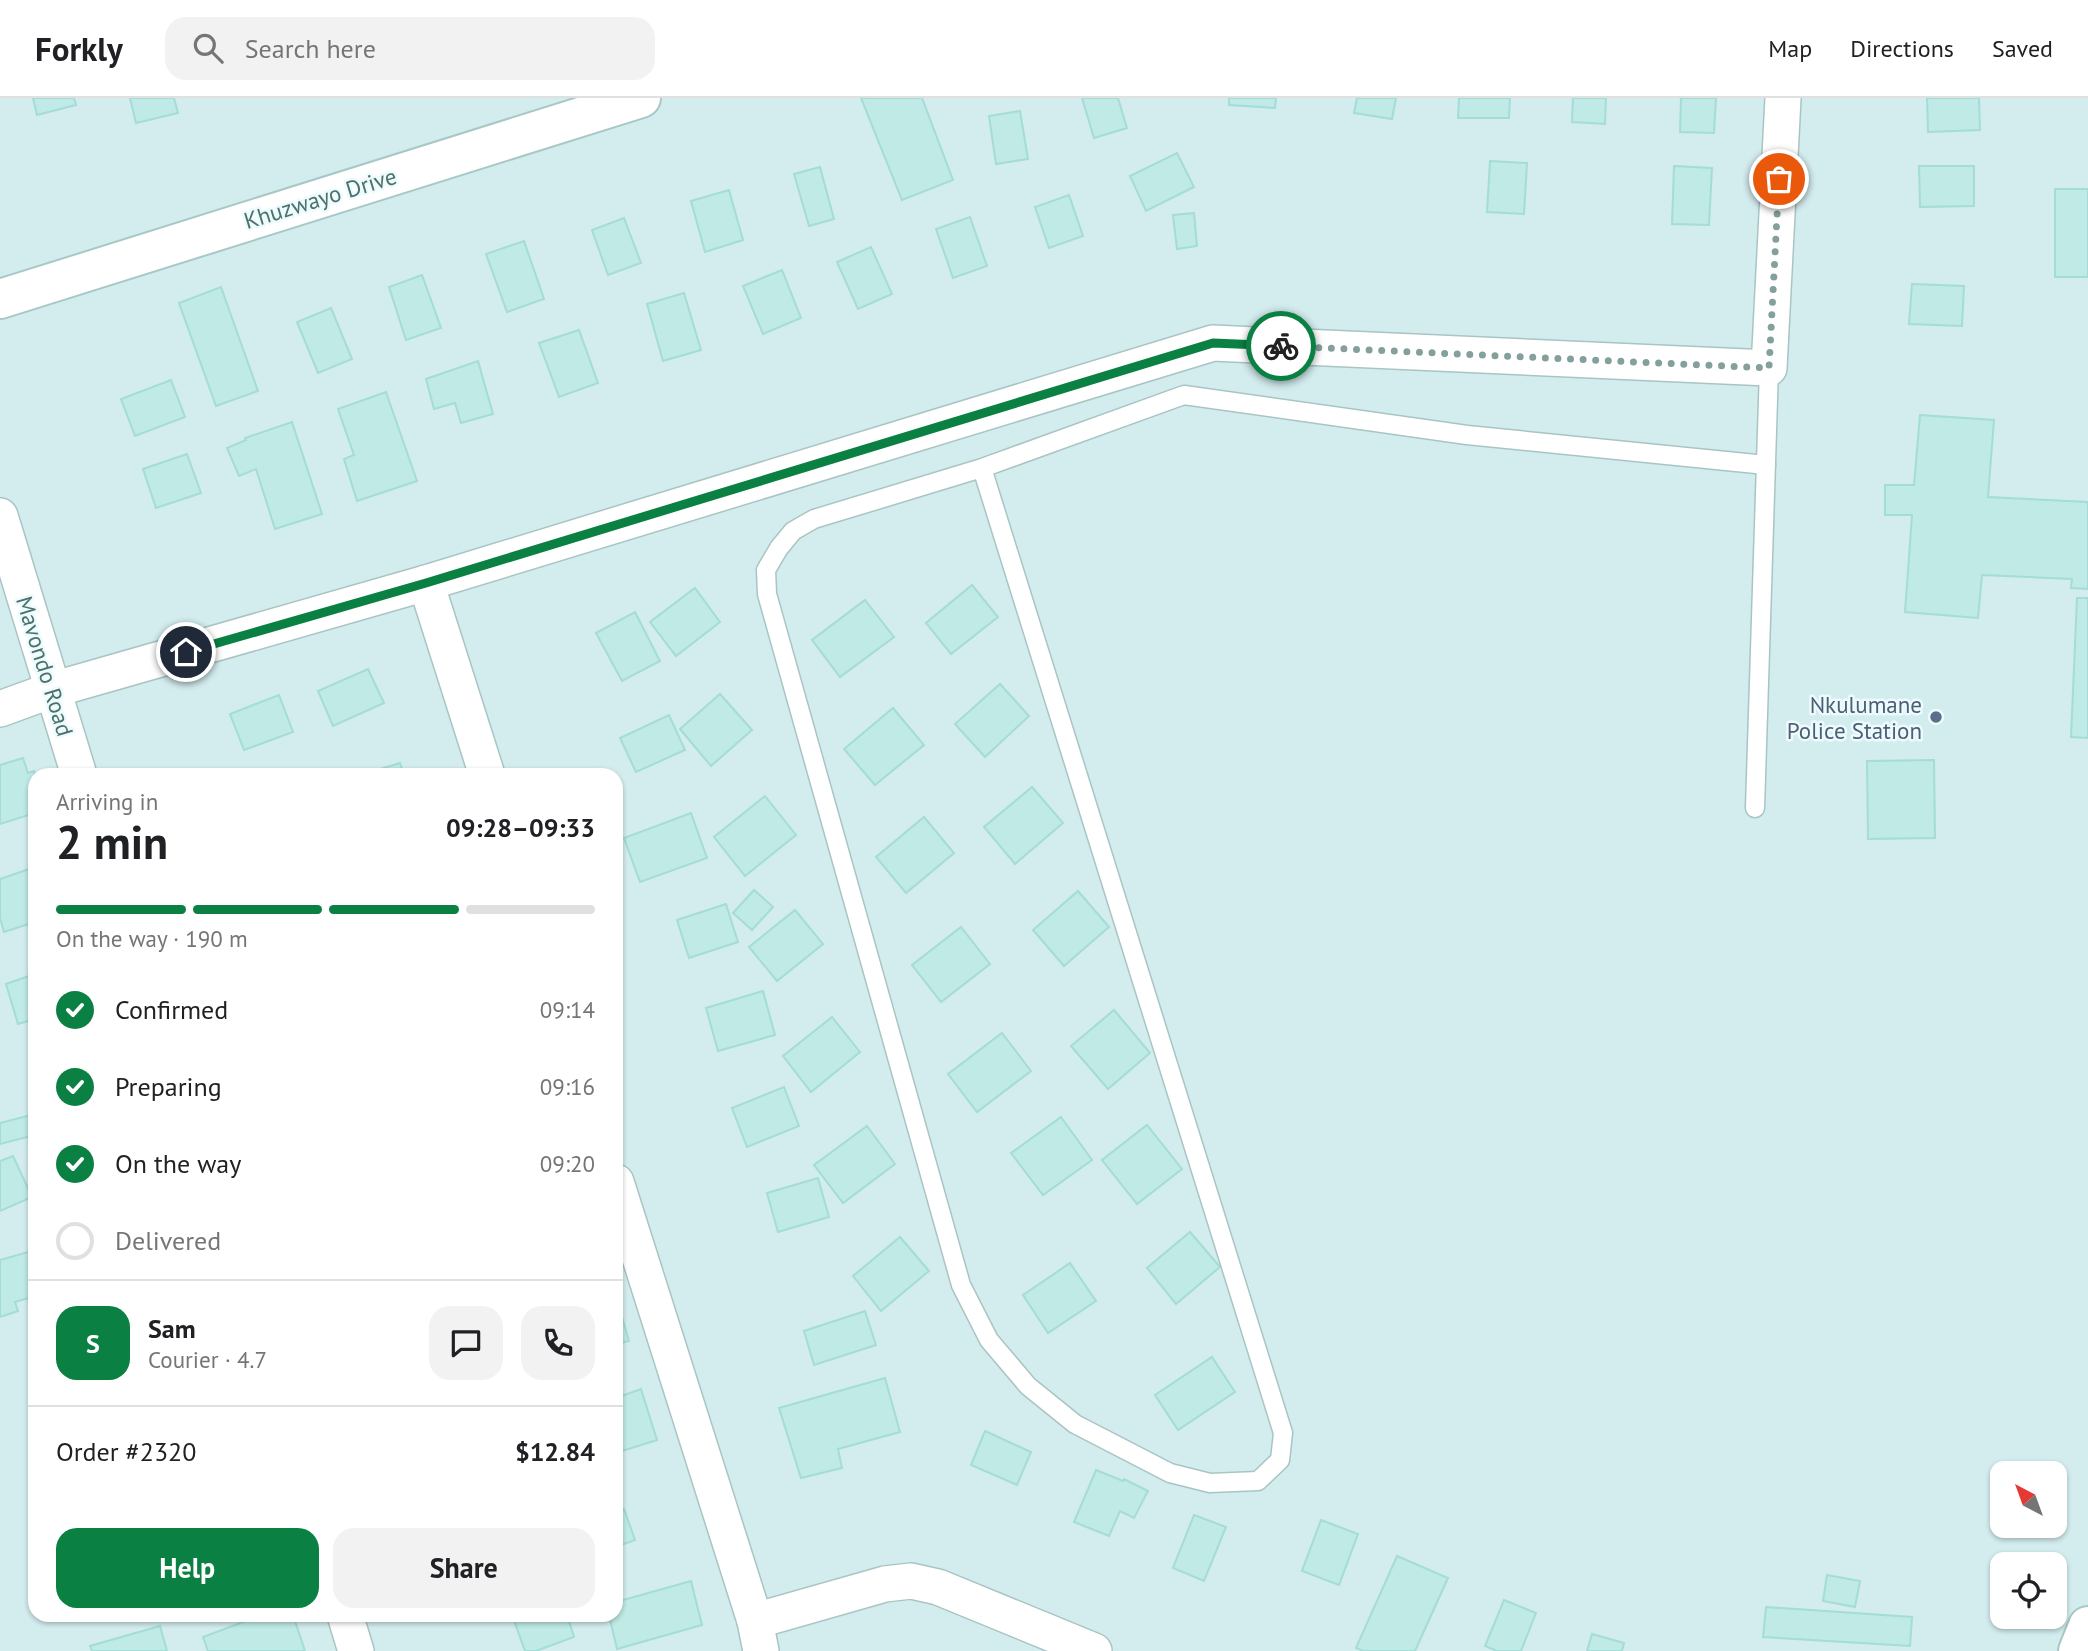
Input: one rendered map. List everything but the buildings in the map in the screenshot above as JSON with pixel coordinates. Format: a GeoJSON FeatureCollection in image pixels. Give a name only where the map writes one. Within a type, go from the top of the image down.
{"type":"FeatureCollection","features":[{"type":"Feature","properties":{"kind":"street","name":"Khuzwayo Drive"},"geometry":{"type":"LineString","coordinates":[[0,299],[641,98]]}},
{"type":"Feature","properties":{"kind":"street"},"geometry":{"type":"LineString","coordinates":[[0,709],[52,690],[426,583],[1213,343],[1769,368],[1783,98]]}},
{"type":"Feature","properties":{"kind":"street","name":"Mavondo Road"},"geometry":{"type":"LineString","coordinates":[[0,516],[77,768]]}},
{"type":"Feature","properties":{"kind":"street"},"geometry":{"type":"LineString","coordinates":[[426,583],[485,768]]}},
{"type":"Feature","properties":{"kind":"street"},"geometry":{"type":"LineString","coordinates":[[623,1204],[758,1636],[885,1584],[911,1581],[938,1587],[1094,1651]]}},
{"type":"Feature","properties":{"kind":"street"},"geometry":{"type":"LineString","coordinates":[[347,1622],[356,1651]]}},
{"type":"Feature","properties":{"kind":"street"},"geometry":{"type":"LineString","coordinates":[[2078,1651],[2088,1626]]}},
{"type":"Feature","properties":{"kind":"lane"},"geometry":{"type":"LineString","coordinates":[[1755,808],[1769,368]]}},
{"type":"Feature","properties":{"kind":"lane"},"geometry":{"type":"LineString","coordinates":[[982,468],[1283,1433],[1280,1461],[1258,1481],[1210,1483],[1170,1473],[1075,1424],[1028,1386],[989,1340],[961,1285],[766,594],[766,570],[793,531],[814,519],[982,468],[1184,395],[1467,435],[1766,465]]}},
{"type":"Feature","properties":{"kind":"shaded area"},"geometry":{"type":"Polygon","coordinates":[[[0,98],[2088,98],[2088,1651],[0,1651],[0,98]]]}},
{"type":"Feature","properties":{"kind":"way so far"},"geometry":{"type":"LineString","coordinates":[[1281,346],[1769,368],[1779,179]]}},
{"type":"Feature","properties":{"kind":"place","name":"Nkulumane Police Station"},"geometry":{"type":"Point","coordinates":[1936,717]}},
{"type":"Feature","properties":{"kind":"route"},"geometry":{"type":"LineString","coordinates":[[186,652],[426,583],[1213,343],[1281,346]]}}]}
